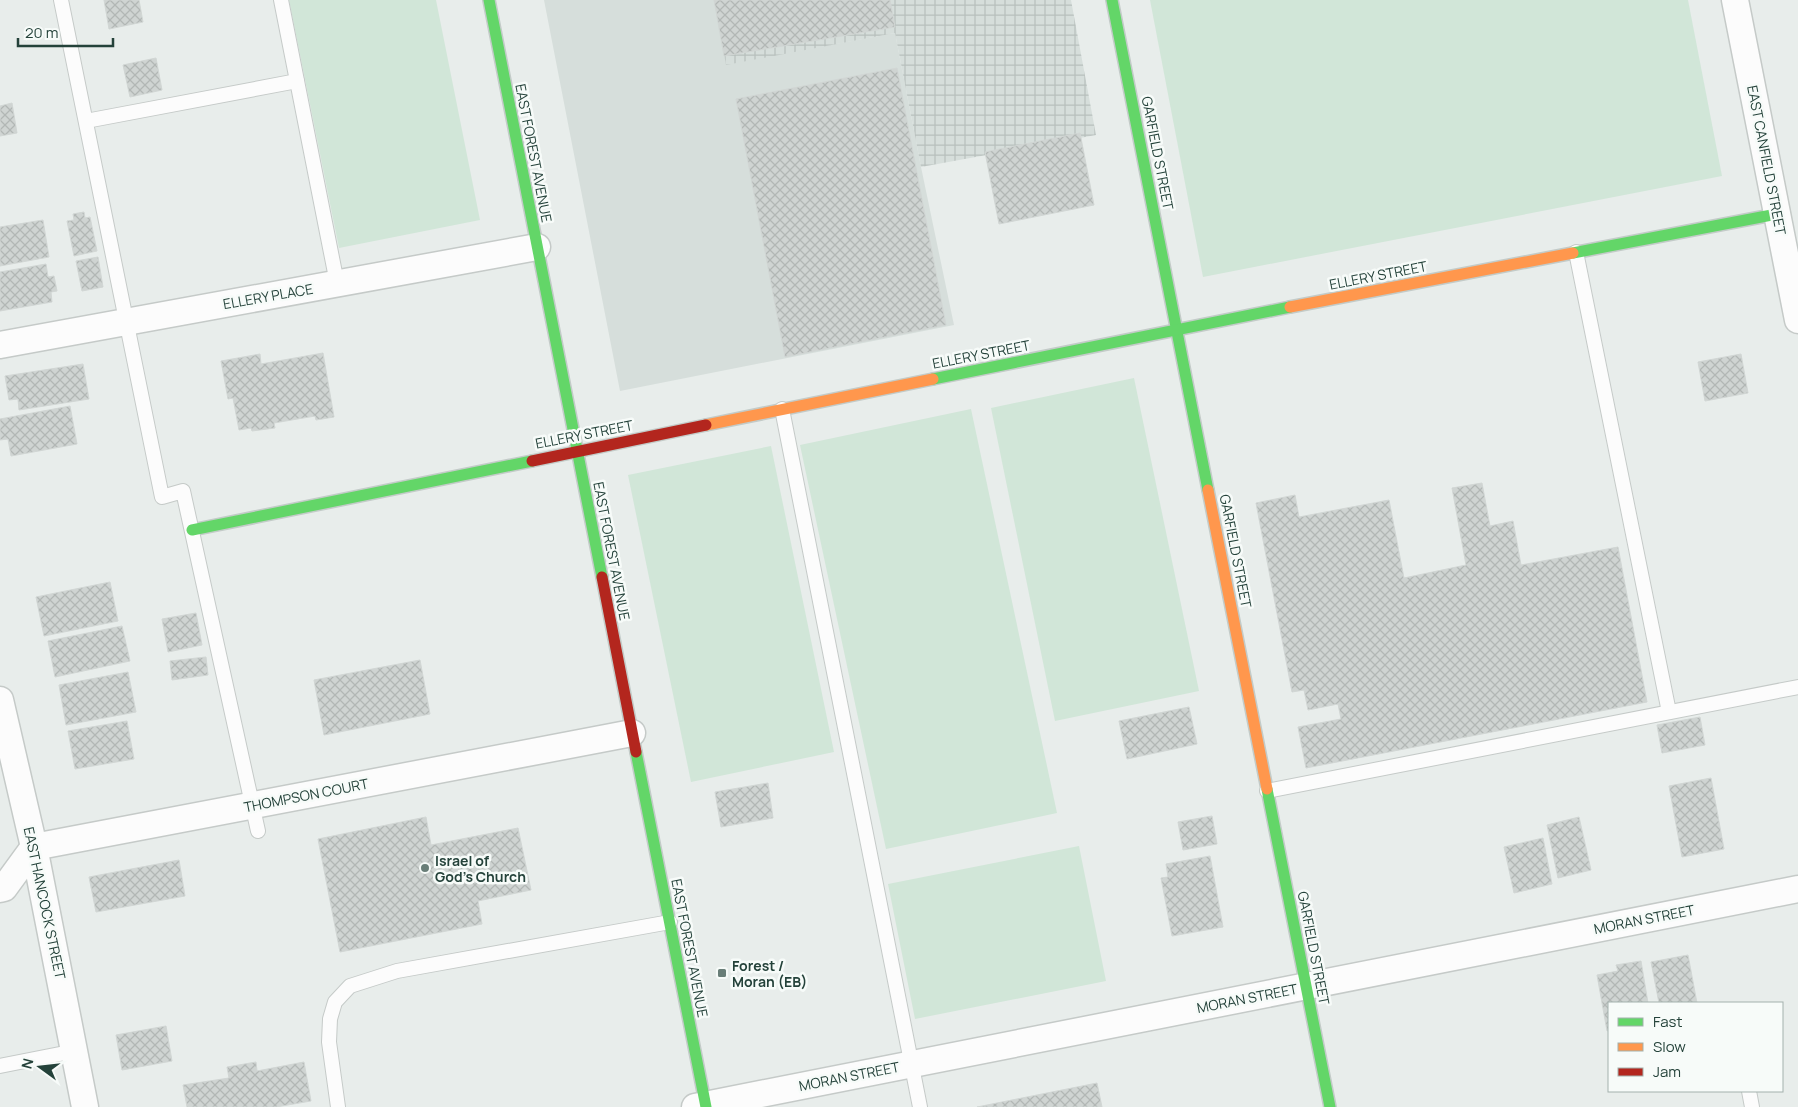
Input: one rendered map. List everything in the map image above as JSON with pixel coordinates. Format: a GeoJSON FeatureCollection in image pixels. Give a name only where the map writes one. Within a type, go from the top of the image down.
{"type":"FeatureCollection","features":[{"type":"Feature","properties":{"kind":"street","name":"EAST FOREST AVENUE"},"geometry":{"type":"LineString","coordinates":[[489,0],[670,922],[702,1106]]}},
{"type":"Feature","properties":{"kind":"street","name":"GARFIELD STREET"},"geometry":{"type":"LineString","coordinates":[[1112,0],[1330,1107]]}},
{"type":"Feature","properties":{"kind":"street","name":"EAST CANFIELD STREET"},"geometry":{"type":"LineString","coordinates":[[1735,0],[1798,320]]}},
{"type":"Feature","properties":{"kind":"street","name":"ELLERY STREET"},"geometry":{"type":"LineString","coordinates":[[192,530],[1177,329],[1777,214]]}},
{"type":"Feature","properties":{"kind":"street","name":"ELLERY PLACE"},"geometry":{"type":"LineString","coordinates":[[0,345],[537,247]]}},
{"type":"Feature","properties":{"kind":"street","name":"EAST HANCOCK STREET"},"geometry":{"type":"LineString","coordinates":[[0,700],[34,847],[85,1107]]}},
{"type":"Feature","properties":{"kind":"street","name":"THOMPSON COURT"},"geometry":{"type":"LineString","coordinates":[[34,847],[632,733]]}},
{"type":"Feature","properties":{"kind":"street"},"geometry":{"type":"LineString","coordinates":[[0,889],[4,888],[34,847]]}},
{"type":"Feature","properties":{"kind":"street","name":"MORAN STREET"},"geometry":{"type":"LineString","coordinates":[[702,1106],[1798,889]]}},
{"type":"Feature","properties":{"kind":"lane"},"geometry":{"type":"LineString","coordinates":[[61,0],[162,497],[183,491],[258,831]]}},
{"type":"Feature","properties":{"kind":"lane"},"geometry":{"type":"LineString","coordinates":[[281,0],[337,283]]}},
{"type":"Feature","properties":{"kind":"lane"},"geometry":{"type":"LineString","coordinates":[[86,121],[297,81]]}},
{"type":"Feature","properties":{"kind":"lane"},"geometry":{"type":"LineString","coordinates":[[1576,252],[1668,712]]}},
{"type":"Feature","properties":{"kind":"lane"},"geometry":{"type":"LineString","coordinates":[[782,409],[920,1107]]}},
{"type":"Feature","properties":{"kind":"lane"},"geometry":{"type":"LineString","coordinates":[[1267,791],[1798,687]]}},
{"type":"Feature","properties":{"kind":"lane"},"geometry":{"type":"LineString","coordinates":[[338,1107],[329,1042],[330,1019],[335,1002],[350,986],[397,971],[670,922]]}},
{"type":"Feature","properties":{"kind":"lane"},"geometry":{"type":"LineString","coordinates":[[0,1066],[74,1051]]}},
{"type":"Feature","properties":{"kind":"lane"},"geometry":{"type":"LineString","coordinates":[[1749,1092],[1752,1107]]}},
{"type":"Feature","properties":{"kind":"shaded area"},"geometry":{"type":"Polygon","coordinates":[[[544,0],[714,0],[726,64],[895,33],[954,325],[620,391],[544,0]]]}},
{"type":"Feature","properties":{"kind":"shaded area"},"geometry":{"type":"Polygon","coordinates":[[[714,0],[1071,0],[1096,135],[921,167],[895,33],[726,65],[714,0]]]}},
{"type":"Feature","properties":{"kind":"green space"},"geometry":{"type":"Polygon","coordinates":[[[289,0],[436,0],[480,220],[339,248],[289,0]]]}},
{"type":"Feature","properties":{"kind":"green space"},"geometry":{"type":"Polygon","coordinates":[[[1150,0],[1688,0],[1722,176],[1203,277],[1150,0]]]}},
{"type":"Feature","properties":{"kind":"green space"},"geometry":{"type":"Polygon","coordinates":[[[1134,378],[1199,691],[1055,721],[991,408],[1134,378]]]}},
{"type":"Feature","properties":{"kind":"green space"},"geometry":{"type":"Polygon","coordinates":[[[971,409],[1057,813],[886,849],[800,445],[971,409]]]}},
{"type":"Feature","properties":{"kind":"green space"},"geometry":{"type":"Polygon","coordinates":[[[771,446],[834,752],[691,782],[628,475],[771,446]]]}},
{"type":"Feature","properties":{"kind":"green space"},"geometry":{"type":"Polygon","coordinates":[[[1079,846],[1106,981],[915,1019],[888,884],[1079,846]]]}},
{"type":"Feature","properties":{"kind":"building"},"geometry":{"type":"Polygon","coordinates":[[[104,0],[139,0],[143,22],[109,29],[104,0]]]}},
{"type":"Feature","properties":{"kind":"building"},"geometry":{"type":"Polygon","coordinates":[[[714,0],[890,0],[895,27],[724,56],[714,0]]]}},
{"type":"Feature","properties":{"kind":"building"},"geometry":{"type":"Polygon","coordinates":[[[156,58],[162,90],[130,97],[123,65],[156,58]]]}},
{"type":"Feature","properties":{"kind":"building"},"geometry":{"type":"Polygon","coordinates":[[[897,68],[946,325],[785,357],[736,99],[897,68]]]}},
{"type":"Feature","properties":{"kind":"building"},"geometry":{"type":"Polygon","coordinates":[[[12,103],[17,133],[0,136],[0,106],[12,103]]]}},
{"type":"Feature","properties":{"kind":"building"},"geometry":{"type":"Polygon","coordinates":[[[1080,133],[1094,205],[999,224],[985,152],[1080,133]]]}},
{"type":"Feature","properties":{"kind":"building"},"geometry":{"type":"Polygon","coordinates":[[[84,212],[85,218],[90,217],[97,251],[74,256],[67,221],[74,220],[73,214],[84,212]]]}},
{"type":"Feature","properties":{"kind":"building"},"geometry":{"type":"Polygon","coordinates":[[[43,220],[49,257],[0,266],[0,227],[43,220]]]}},
{"type":"Feature","properties":{"kind":"building"},"geometry":{"type":"Polygon","coordinates":[[[98,257],[103,287],[82,291],[76,261],[98,257]]]}},
{"type":"Feature","properties":{"kind":"building"},"geometry":{"type":"Polygon","coordinates":[[[46,264],[48,277],[54,276],[57,291],[51,292],[52,302],[0,311],[0,272],[46,264]]]}},
{"type":"Feature","properties":{"kind":"building"},"geometry":{"type":"Polygon","coordinates":[[[323,353],[334,417],[316,420],[315,416],[274,423],[275,428],[252,431],[251,428],[239,430],[233,398],[228,399],[221,361],[260,354],[261,364],[323,353]]]}},
{"type":"Feature","properties":{"kind":"building"},"geometry":{"type":"Polygon","coordinates":[[[1741,354],[1748,393],[1705,401],[1698,362],[1741,354]]]}},
{"type":"Feature","properties":{"kind":"building"},"geometry":{"type":"Polygon","coordinates":[[[83,364],[89,399],[19,410],[18,399],[9,400],[5,376],[83,364]]]}},
{"type":"Feature","properties":{"kind":"building"},"geometry":{"type":"Polygon","coordinates":[[[70,406],[77,444],[11,456],[8,439],[0,440],[0,419],[70,406]]]}},
{"type":"Feature","properties":{"kind":"building"},"geometry":{"type":"Polygon","coordinates":[[[1482,483],[1490,526],[1513,521],[1521,565],[1618,547],[1647,702],[1306,768],[1298,727],[1341,719],[1338,704],[1308,710],[1304,690],[1292,692],[1256,503],[1295,495],[1299,517],[1389,500],[1404,578],[1466,565],[1452,488],[1482,483]]]}},
{"type":"Feature","properties":{"kind":"building"},"geometry":{"type":"Polygon","coordinates":[[[110,582],[118,621],[44,636],[36,597],[110,582]]]}},
{"type":"Feature","properties":{"kind":"building"},"geometry":{"type":"Polygon","coordinates":[[[196,613],[202,645],[168,652],[162,619],[196,613]]]}},
{"type":"Feature","properties":{"kind":"building"},"geometry":{"type":"Polygon","coordinates":[[[122,626],[130,661],[55,677],[48,641],[122,626]]]}},
{"type":"Feature","properties":{"kind":"building"},"geometry":{"type":"Polygon","coordinates":[[[206,657],[208,675],[172,680],[170,661],[206,657]]]}},
{"type":"Feature","properties":{"kind":"building"},"geometry":{"type":"Polygon","coordinates":[[[420,660],[430,714],[324,735],[314,680],[420,660]]]}},
{"type":"Feature","properties":{"kind":"building"},"geometry":{"type":"Polygon","coordinates":[[[128,672],[136,712],[66,725],[59,685],[128,672]]]}},
{"type":"Feature","properties":{"kind":"building"},"geometry":{"type":"Polygon","coordinates":[[[1189,707],[1197,744],[1127,759],[1119,721],[1189,707]]]}},
{"type":"Feature","properties":{"kind":"building"},"geometry":{"type":"Polygon","coordinates":[[[1700,717],[1705,745],[1662,753],[1657,725],[1700,717]]]}},
{"type":"Feature","properties":{"kind":"building"},"geometry":{"type":"Polygon","coordinates":[[[127,721],[134,759],[75,769],[68,731],[127,721]]]}},
{"type":"Feature","properties":{"kind":"building"},"geometry":{"type":"Polygon","coordinates":[[[1711,778],[1724,849],[1682,857],[1669,786],[1711,778]]]}},
{"type":"Feature","properties":{"kind":"building"},"geometry":{"type":"Polygon","coordinates":[[[768,783],[773,818],[721,827],[715,792],[768,783]]]}},
{"type":"Feature","properties":{"kind":"building"},"geometry":{"type":"Polygon","coordinates":[[[1212,816],[1217,844],[1183,850],[1178,822],[1212,816]]]}},
{"type":"Feature","properties":{"kind":"building","name":"Israel of God's Church"},"geometry":{"type":"Polygon","coordinates":[[[426,817],[431,845],[518,828],[531,890],[478,901],[482,924],[340,952],[318,839],[426,817]]]}},
{"type":"Feature","properties":{"kind":"building"},"geometry":{"type":"Polygon","coordinates":[[[1579,817],[1591,870],[1558,878],[1547,825],[1579,817]]]}},
{"type":"Feature","properties":{"kind":"building"},"geometry":{"type":"Polygon","coordinates":[[[1543,838],[1552,884],[1514,893],[1504,847],[1543,838]]]}},
{"type":"Feature","properties":{"kind":"building"},"geometry":{"type":"Polygon","coordinates":[[[1210,856],[1223,927],[1172,936],[1161,878],[1168,877],[1166,864],[1210,856]]]}},
{"type":"Feature","properties":{"kind":"building"},"geometry":{"type":"Polygon","coordinates":[[[179,860],[185,896],[96,912],[89,877],[179,860]]]}},
{"type":"Feature","properties":{"kind":"building"},"geometry":{"type":"Polygon","coordinates":[[[1688,955],[1697,1002],[1659,1002],[1651,962],[1688,955]]]}},
{"type":"Feature","properties":{"kind":"building"},"geometry":{"type":"Polygon","coordinates":[[[1641,961],[1648,1002],[1608,1002],[1607,1031],[1597,975],[1618,971],[1616,965],[1641,961]]]}},
{"type":"Feature","properties":{"kind":"building"},"geometry":{"type":"Polygon","coordinates":[[[166,1026],[172,1061],[122,1070],[116,1035],[166,1026]]]}},
{"type":"Feature","properties":{"kind":"building"},"geometry":{"type":"Polygon","coordinates":[[[256,1062],[257,1071],[304,1062],[311,1101],[276,1107],[187,1107],[183,1085],[229,1078],[227,1067],[256,1062]]]}},
{"type":"Feature","properties":{"kind":"building"},"geometry":{"type":"Polygon","coordinates":[[[1097,1083],[1102,1107],[977,1107],[1097,1083]]]}},
{"type":"Feature","properties":{"kind":"traffic: fast"},"geometry":{"type":"LineString","coordinates":[[489,0],[602,577]]}},
{"type":"Feature","properties":{"kind":"traffic: fast"},"geometry":{"type":"LineString","coordinates":[[1112,0],[1208,490]]}},
{"type":"Feature","properties":{"kind":"traffic: fast"},"geometry":{"type":"LineString","coordinates":[[1573,253],[1777,214]]}},
{"type":"Feature","properties":{"kind":"traffic: fast"},"geometry":{"type":"LineString","coordinates":[[933,379],[1290,307]]}},
{"type":"Feature","properties":{"kind":"traffic: fast"},"geometry":{"type":"LineString","coordinates":[[192,530],[532,461]]}},
{"type":"Feature","properties":{"kind":"traffic: fast"},"geometry":{"type":"LineString","coordinates":[[636,752],[706,1107]]}},
{"type":"Feature","properties":{"kind":"traffic: fast"},"geometry":{"type":"LineString","coordinates":[[1267,789],[1330,1107]]}},
{"type":"Feature","properties":{"kind":"traffic: slow"},"geometry":{"type":"LineString","coordinates":[[1290,307],[1573,253]]}},
{"type":"Feature","properties":{"kind":"traffic: slow"},"geometry":{"type":"LineString","coordinates":[[706,425],[933,379]]}},
{"type":"Feature","properties":{"kind":"traffic: slow"},"geometry":{"type":"LineString","coordinates":[[1208,490],[1267,789]]}},
{"type":"Feature","properties":{"kind":"traffic: jam"},"geometry":{"type":"LineString","coordinates":[[532,461],[706,425]]}},
{"type":"Feature","properties":{"kind":"traffic: jam"},"geometry":{"type":"LineString","coordinates":[[602,577],[636,752]]}},
{"type":"Feature","properties":{"kind":"place","name":"Israel of God's Church"},"geometry":{"type":"Point","coordinates":[425,868]}},
{"type":"Feature","properties":{"kind":"place","name":"Forest / Moran (EB)"},"geometry":{"type":"Point","coordinates":[722,973]}}]}
